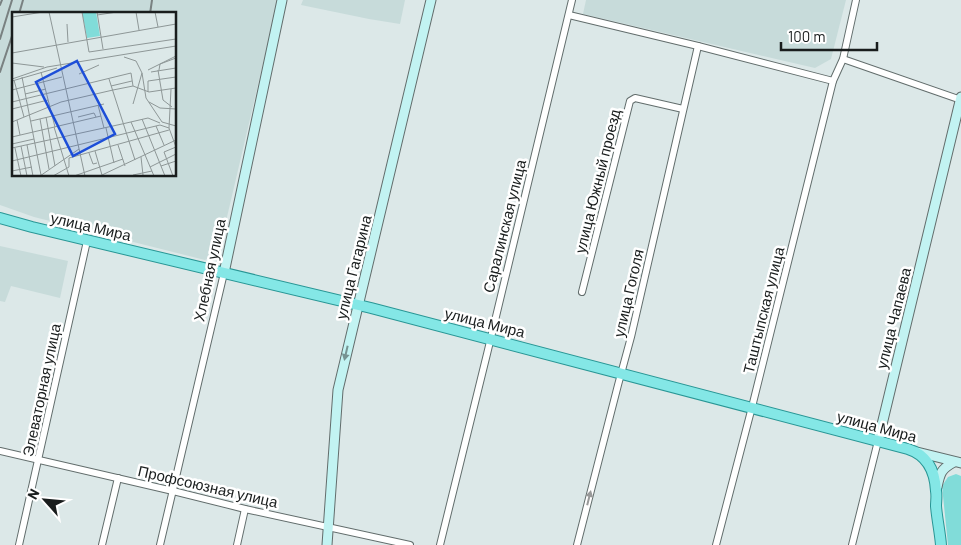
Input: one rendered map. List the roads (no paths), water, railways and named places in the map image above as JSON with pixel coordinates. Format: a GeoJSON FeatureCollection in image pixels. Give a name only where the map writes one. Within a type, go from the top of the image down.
{"type":"FeatureCollection","features":[{"type":"Feature","properties":{"kind":"main road","name":"улица Мира"},"geometry":{"type":"LineString","coordinates":[[0,218],[32,228],[358,305],[752,407],[917,452]]}},
{"type":"Feature","properties":{"kind":"main road"},"geometry":{"type":"LineString","coordinates":[[917,452],[926,460],[932,472],[936,489],[936,506],[941,545]]}},
{"type":"Feature","properties":{"kind":"street","name":"Хлебная улица"},"geometry":{"type":"LineString","coordinates":[[160,545],[224,272],[282,0]]}},
{"type":"Feature","properties":{"kind":"street","name":"улица Гагарина"},"geometry":{"type":"LineString","coordinates":[[327,545],[338,390],[431,0]]}},
{"type":"Feature","properties":{"kind":"street","name":"Саралинская улица"},"geometry":{"type":"LineString","coordinates":[[440,545],[572,0]]}},
{"type":"Feature","properties":{"kind":"street","name":"Таштыпская улица"},"geometry":{"type":"LineString","coordinates":[[716,545],[833,81],[843,59],[856,0]]}},
{"type":"Feature","properties":{"kind":"street"},"geometry":{"type":"LineString","coordinates":[[569,15],[833,81]]}},
{"type":"Feature","properties":{"kind":"street","name":"улица Гоголя"},"geometry":{"type":"LineString","coordinates":[[577,545],[631,337],[698,46]]}},
{"type":"Feature","properties":{"kind":"street"},"geometry":{"type":"LineString","coordinates":[[843,59],[961,99]]}},
{"type":"Feature","properties":{"kind":"street","name":"улица Южный проезд"},"geometry":{"type":"LineString","coordinates":[[582,292],[630,101],[635,98],[683,109]]}},
{"type":"Feature","properties":{"kind":"street","name":"улица Чапаева"},"geometry":{"type":"LineString","coordinates":[[852,545],[961,99]]}},
{"type":"Feature","properties":{"kind":"street","name":"Элеваторная улица"},"geometry":{"type":"LineString","coordinates":[[20,545],[86,241]]}},
{"type":"Feature","properties":{"kind":"street","name":"Профсоюзная улица"},"geometry":{"type":"LineString","coordinates":[[0,451],[245,509],[410,545]]}},
{"type":"Feature","properties":{"kind":"street","name":"улица Мира"},"geometry":{"type":"LineString","coordinates":[[917,452],[957,462]]}},
{"type":"Feature","properties":{"kind":"street"},"geometry":{"type":"LineString","coordinates":[[936,489],[939,474],[944,467],[957,462]]}},
{"type":"Feature","properties":{"kind":"street"},"geometry":{"type":"LineString","coordinates":[[102,545],[118,478]]}},
{"type":"Feature","properties":{"kind":"street"},"geometry":{"type":"LineString","coordinates":[[237,545],[245,509]]}},
{"type":"Feature","properties":{"kind":"railway"},"geometry":{"type":"LineString","coordinates":[[0,5],[2,0]]}},
{"type":"Feature","properties":{"kind":"railway"},"geometry":{"type":"LineString","coordinates":[[0,39],[12,0]]}},
{"type":"Feature","properties":{"kind":"railway"},"geometry":{"type":"LineString","coordinates":[[20,12],[23,0]]}},
{"type":"Feature","properties":{"kind":"railway"},"geometry":{"type":"LineString","coordinates":[[150,12],[152,0]]}},
{"type":"Feature","properties":{"kind":"railway"},"geometry":{"type":"LineString","coordinates":[[0,72],[12,36]]}}]}
